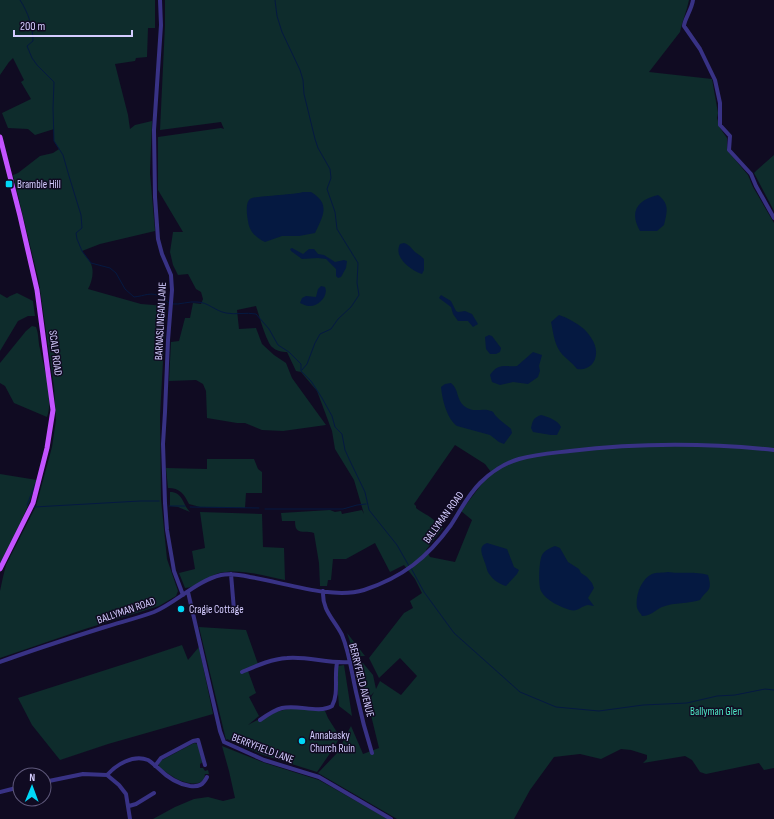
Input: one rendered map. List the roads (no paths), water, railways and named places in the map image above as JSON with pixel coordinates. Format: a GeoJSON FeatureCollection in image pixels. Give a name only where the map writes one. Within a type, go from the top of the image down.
{"type":"FeatureCollection","features":[{"type":"Feature","properties":{"kind":"main road","name":"SCALP ROAD"},"geometry":{"type":"LineString","coordinates":[[0,137],[22,224],[38,297],[53,410],[47,448],[33,502],[1,569]]}},
{"type":"Feature","properties":{"kind":"street","name":"BARNASLINGAN LANE"},"geometry":{"type":"LineString","coordinates":[[160,0],[161,26],[154,130],[155,198],[158,239],[162,254],[171,275],[172,290],[163,444],[165,503],[167,530],[174,572],[183,595]]}},
{"type":"Feature","properties":{"kind":"street"},"geometry":{"type":"LineString","coordinates":[[693,0],[684,26],[700,50],[715,80],[720,103],[720,125],[730,136],[729,150],[751,174],[774,218]]}},
{"type":"Feature","properties":{"kind":"street","name":"BALLYMAN ROAD"},"geometry":{"type":"LineString","coordinates":[[0,662],[153,612],[210,579],[220,575],[231,574],[323,591],[342,592],[362,590],[389,579],[416,564],[439,540],[467,499],[480,483],[498,469],[519,459],[620,446],[718,445],[774,450]]}},
{"type":"Feature","properties":{"kind":"street"},"geometry":{"type":"LineString","coordinates":[[231,574],[234,610]]}},
{"type":"Feature","properties":{"kind":"street","name":"BERRYFIELD AVENUE"},"geometry":{"type":"LineString","coordinates":[[323,591],[323,603],[342,635],[350,662],[360,711],[372,753]]}},
{"type":"Feature","properties":{"kind":"street","name":"BERRYFIELD LANE"},"geometry":{"type":"LineString","coordinates":[[188,592],[220,731],[224,742],[264,760],[319,777],[391,819]]}},
{"type":"Feature","properties":{"kind":"street"},"geometry":{"type":"LineString","coordinates":[[242,672],[264,663],[287,658],[337,663],[350,662]]}},
{"type":"Feature","properties":{"kind":"street"},"geometry":{"type":"LineString","coordinates":[[260,720],[270,713],[282,708],[300,707],[324,709],[332,706],[336,697],[335,671],[337,663]]}},
{"type":"Feature","properties":{"kind":"street"},"geometry":{"type":"LineString","coordinates":[[155,766],[161,758],[193,741],[198,740],[205,765]]}},
{"type":"Feature","properties":{"kind":"street"},"geometry":{"type":"LineString","coordinates":[[107,775],[120,764],[130,760],[140,759],[149,760],[173,780],[182,784],[198,786],[204,783],[207,777]]}},
{"type":"Feature","properties":{"kind":"street"},"geometry":{"type":"LineString","coordinates":[[52,780],[83,774],[107,775],[119,785],[126,794],[130,819]]}},
{"type":"Feature","properties":{"kind":"street"},"geometry":{"type":"LineString","coordinates":[[0,792],[12,789]]}},
{"type":"Feature","properties":{"kind":"street"},"geometry":{"type":"LineString","coordinates":[[129,806],[136,804],[154,793]]}},
{"type":"Feature","properties":{"kind":"water"},"geometry":{"type":"Polygon","coordinates":[[[311,192],[321,201],[323,206],[323,216],[315,233],[299,236],[282,236],[265,242],[254,234],[250,228],[247,216],[247,206],[250,199],[311,192]]]}},
{"type":"Feature","properties":{"kind":"water"},"geometry":{"type":"Polygon","coordinates":[[[658,195],[662,198],[667,208],[664,225],[657,231],[640,231],[635,218],[637,208],[645,200],[658,195]]]}},
{"type":"Feature","properties":{"kind":"water"},"geometry":{"type":"Polygon","coordinates":[[[404,243],[424,259],[424,270],[422,274],[408,266],[401,258],[398,249],[400,244],[404,243]]]}},
{"type":"Feature","properties":{"kind":"water"},"geometry":{"type":"Polygon","coordinates":[[[292,248],[303,254],[309,249],[314,249],[318,254],[324,255],[335,262],[344,260],[347,261],[346,268],[341,277],[338,278],[336,276],[336,269],[326,259],[302,259],[291,251],[290,249],[292,248]]]}},
{"type":"Feature","properties":{"kind":"water"},"geometry":{"type":"Polygon","coordinates":[[[321,286],[325,287],[326,290],[324,297],[319,303],[309,306],[300,303],[302,298],[306,296],[316,297],[318,289],[321,286]]]}},
{"type":"Feature","properties":{"kind":"water"},"geometry":{"type":"Polygon","coordinates":[[[441,295],[451,301],[456,311],[465,311],[472,314],[478,324],[473,327],[468,321],[458,321],[453,314],[451,307],[439,298],[441,295]]]}},
{"type":"Feature","properties":{"kind":"water"},"geometry":{"type":"Polygon","coordinates":[[[559,315],[569,319],[584,329],[595,345],[595,359],[591,365],[585,369],[577,369],[557,347],[551,322],[559,315]]]}},
{"type":"Feature","properties":{"kind":"water"},"geometry":{"type":"Polygon","coordinates":[[[489,335],[492,336],[501,348],[500,352],[496,354],[490,354],[486,349],[485,337],[489,335]]]}},
{"type":"Feature","properties":{"kind":"water"},"geometry":{"type":"Polygon","coordinates":[[[533,352],[542,355],[538,377],[528,384],[513,382],[500,385],[492,382],[490,375],[493,371],[502,366],[517,366],[533,352]]]}},
{"type":"Feature","properties":{"kind":"water"},"geometry":{"type":"Polygon","coordinates":[[[451,383],[454,385],[461,403],[464,406],[471,410],[488,410],[493,412],[511,429],[512,433],[504,444],[490,435],[457,426],[453,423],[446,408],[441,387],[445,384],[451,383]]]}},
{"type":"Feature","properties":{"kind":"water"},"geometry":{"type":"Polygon","coordinates":[[[541,415],[558,422],[561,427],[557,435],[533,432],[531,428],[533,421],[536,417],[541,415]]]}},
{"type":"Feature","properties":{"kind":"water"},"geometry":{"type":"Polygon","coordinates":[[[487,543],[507,549],[514,567],[519,570],[506,586],[491,577],[488,572],[481,550],[487,543]]]}},
{"type":"Feature","properties":{"kind":"water"},"geometry":{"type":"Polygon","coordinates":[[[555,546],[560,548],[568,562],[579,569],[581,573],[592,583],[594,588],[588,598],[594,606],[588,605],[575,610],[570,610],[554,603],[543,595],[539,584],[541,558],[549,548],[555,546]]]}},
{"type":"Feature","properties":{"kind":"water"},"geometry":{"type":"Polygon","coordinates":[[[668,572],[698,573],[708,575],[710,587],[700,600],[667,605],[653,613],[642,616],[637,609],[637,598],[642,584],[648,576],[652,574],[668,572]]]}},
{"type":"Feature","properties":{"kind":"waterway"},"geometry":{"type":"LineString","coordinates":[[20,0],[28,15],[32,30],[33,41],[27,46],[37,65],[54,82],[54,141],[63,155],[81,215],[82,228],[76,233],[82,251],[91,263],[110,268],[116,273],[125,289],[134,297],[154,294],[162,297],[169,303]]}},
{"type":"Feature","properties":{"kind":"waterway"},"geometry":{"type":"LineString","coordinates":[[275,0],[277,16],[282,32],[300,70],[303,80],[304,94],[315,139],[318,148],[330,169],[331,178],[327,189],[335,212],[337,229],[358,263],[357,283],[359,295],[351,307],[338,319],[331,329],[320,334],[307,364],[302,370]]}},
{"type":"Feature","properties":{"kind":"waterway"},"geometry":{"type":"LineString","coordinates":[[172,304],[201,302],[226,313],[256,314],[269,329],[278,345],[289,352],[301,364],[301,371],[311,381],[322,398],[332,416],[335,427],[342,434],[345,450],[365,492],[369,510],[397,545],[409,566]]}},
{"type":"Feature","properties":{"kind":"waterway"},"geometry":{"type":"LineString","coordinates":[[27,505],[35,484]]}},
{"type":"Feature","properties":{"kind":"waterway"},"geometry":{"type":"LineString","coordinates":[[34,507],[159,501]]}},
{"type":"Feature","properties":{"kind":"waterway"},"geometry":{"type":"LineString","coordinates":[[265,509],[343,509],[366,504]]}},
{"type":"Feature","properties":{"kind":"waterway"},"geometry":{"type":"LineString","coordinates":[[169,506],[185,506]]}},
{"type":"Feature","properties":{"kind":"waterway"},"geometry":{"type":"LineString","coordinates":[[190,507],[259,508]]}},
{"type":"Feature","properties":{"kind":"waterway"},"geometry":{"type":"LineString","coordinates":[[411,568],[424,592],[454,633],[520,692],[556,707],[599,711],[643,705],[687,703],[717,696],[735,695],[765,689],[774,690]]}},
{"type":"Feature","properties":{"kind":"place","name":"Bramble Hill"},"geometry":{"type":"Point","coordinates":[9,184]}},
{"type":"Feature","properties":{"kind":"place","name":"Cragie Cottage"},"geometry":{"type":"Point","coordinates":[181,609]}},
{"type":"Feature","properties":{"kind":"place","name":"Annabasky Church Ruin"},"geometry":{"type":"Point","coordinates":[302,741]}},
{"type":"Feature","properties":{"kind":"park label","name":"Ballyman Glen"},"geometry":{"type":"Point","coordinates":[716,711]}}]}
